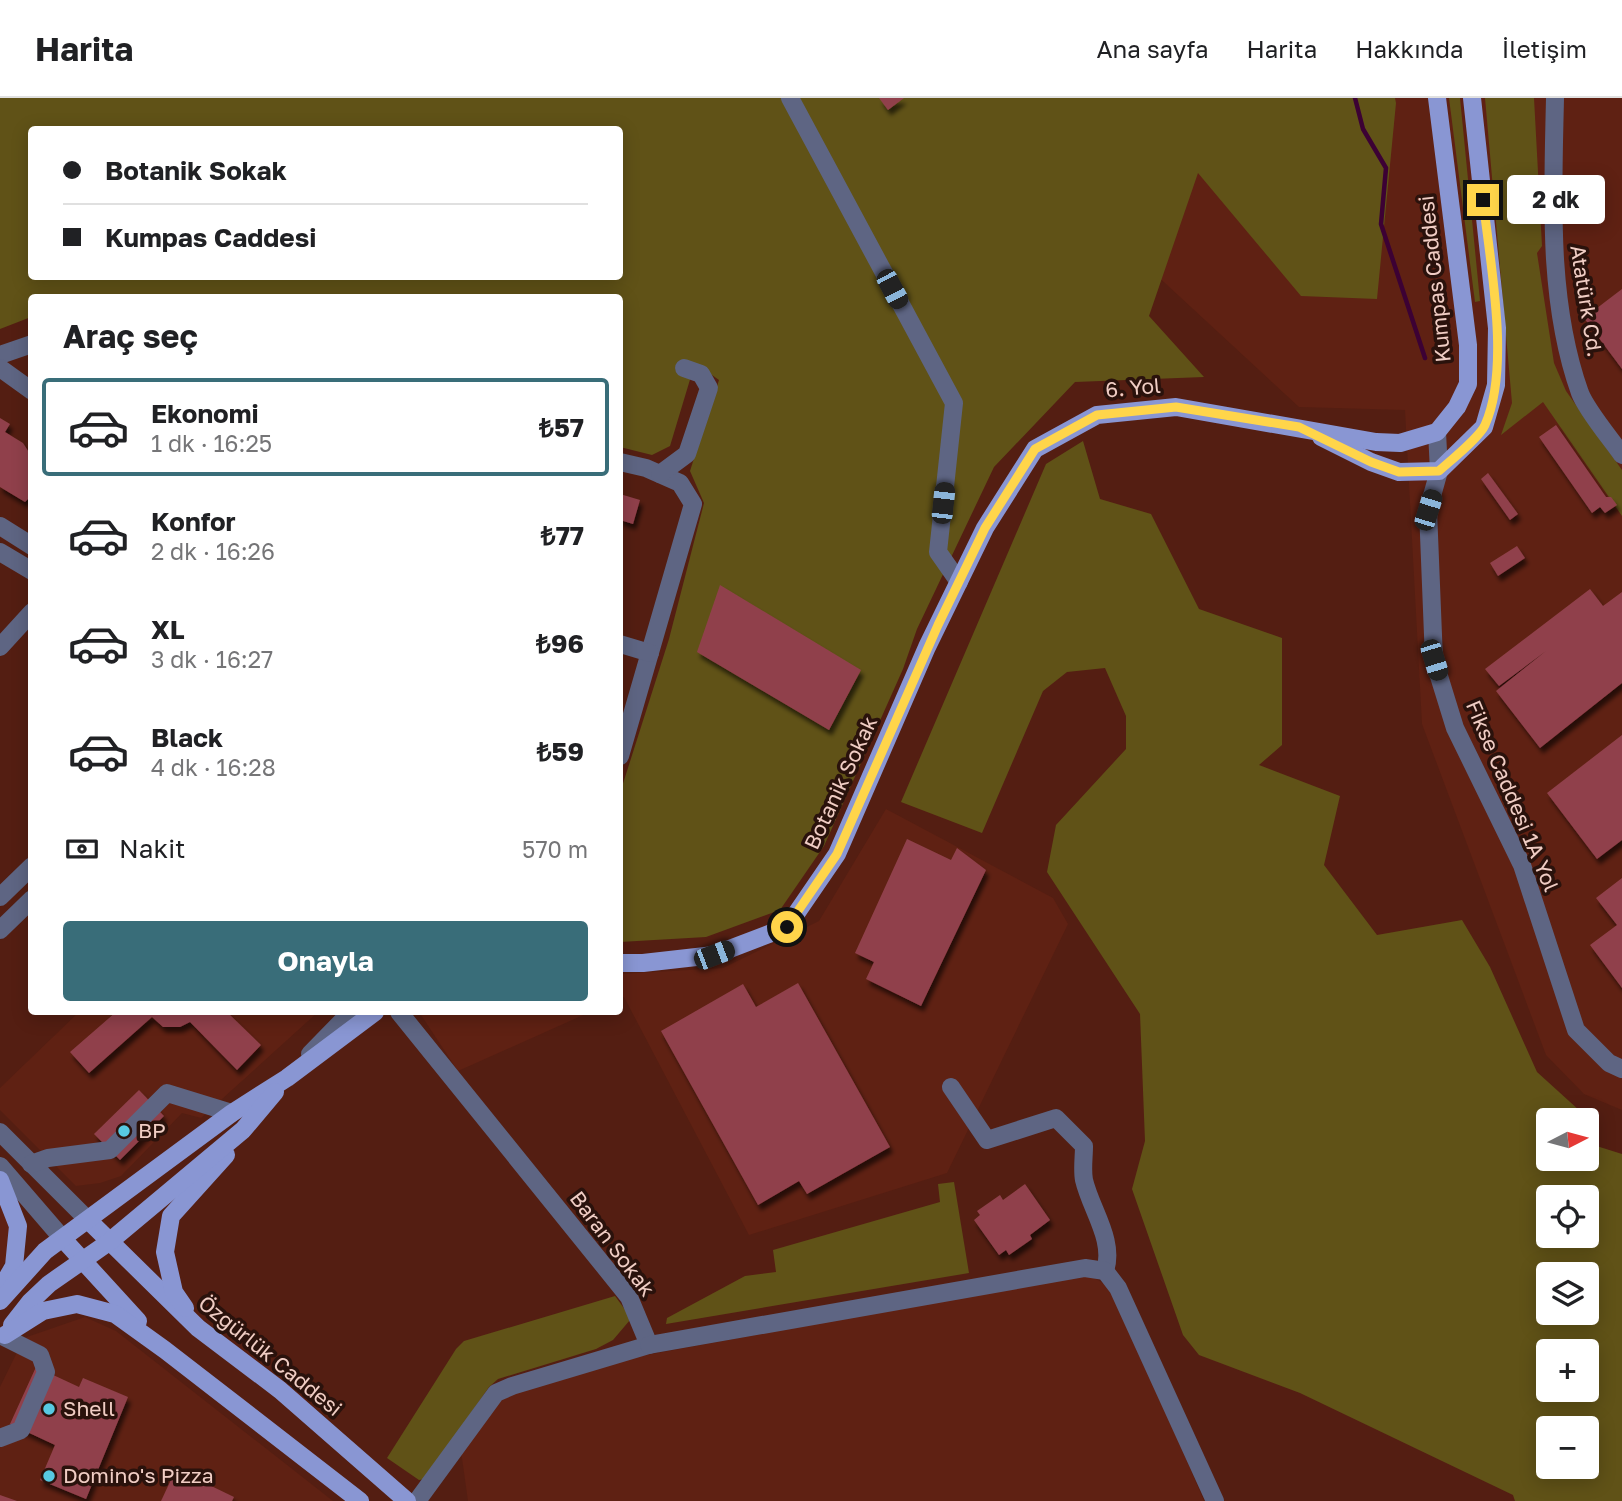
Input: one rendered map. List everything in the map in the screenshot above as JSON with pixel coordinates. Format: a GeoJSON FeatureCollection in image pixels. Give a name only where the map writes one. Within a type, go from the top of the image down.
{"type":"FeatureCollection","features":[{"type":"Feature","properties":{"kind":"main road","name":"Kumpas Caddesi"},"geometry":{"type":"LineString","coordinates":[[1437,98],[1468,345],[1468,384],[1457,407],[1437,432]]}},
{"type":"Feature","properties":{"kind":"main road"},"geometry":{"type":"LineString","coordinates":[[1299,427],[1371,462],[1399,472],[1439,471],[1484,427],[1496,385],[1497,328],[1472,98]]}},
{"type":"Feature","properties":{"kind":"main road","name":"6. Yol"},"geometry":{"type":"LineString","coordinates":[[927,647],[985,528],[1035,449],[1097,415],[1176,407],[1299,427]]}},
{"type":"Feature","properties":{"kind":"main road"},"geometry":{"type":"LineString","coordinates":[[1299,427],[1376,442],[1400,443],[1437,432]]}},
{"type":"Feature","properties":{"kind":"main road","name":"Botanik Sokak"},"geometry":{"type":"LineString","coordinates":[[623,962],[643,963],[714,955],[787,927],[837,854],[927,647]]}},
{"type":"Feature","properties":{"kind":"main road"},"geometry":{"type":"LineString","coordinates":[[0,1301],[46,1251],[232,1113],[287,1078],[371,1015]]}},
{"type":"Feature","properties":{"kind":"main road"},"geometry":{"type":"LineString","coordinates":[[198,1328],[174,1292],[165,1252],[171,1216],[222,1161],[243,1130],[287,1078]]}},
{"type":"Feature","properties":{"kind":"main road"},"geometry":{"type":"LineString","coordinates":[[3,1339],[30,1303],[49,1284],[109,1242],[243,1130]]}},
{"type":"Feature","properties":{"kind":"main road"},"geometry":{"type":"LineString","coordinates":[[0,1180],[18,1226],[15,1266],[0,1290]]}},
{"type":"Feature","properties":{"kind":"main road","name":"Özgürlük Caddesi"},"geometry":{"type":"LineString","coordinates":[[88,1220],[198,1328],[280,1390],[407,1501]]}},
{"type":"Feature","properties":{"kind":"main road"},"geometry":{"type":"LineString","coordinates":[[63,1239],[165,1350]]}},
{"type":"Feature","properties":{"kind":"main road"},"geometry":{"type":"LineString","coordinates":[[3,1339],[43,1311],[77,1304],[115,1314],[360,1501]]}},
{"type":"Feature","properties":{"kind":"street"},"geometry":{"type":"LineString","coordinates":[[790,98],[954,403],[938,552],[959,582]]}},
{"type":"Feature","properties":{"kind":"street","name":"Atatürk Cd."},"geometry":{"type":"LineString","coordinates":[[1555,98],[1553,237],[1565,335],[1581,396],[1622,455]]}},
{"type":"Feature","properties":{"kind":"street"},"geometry":{"type":"LineString","coordinates":[[0,355],[28,345]]}},
{"type":"Feature","properties":{"kind":"street"},"geometry":{"type":"LineString","coordinates":[[0,368],[28,388]]}},
{"type":"Feature","properties":{"kind":"street"},"geometry":{"type":"LineString","coordinates":[[660,474],[687,454],[709,388],[701,374],[684,369]]}},
{"type":"Feature","properties":{"kind":"street","name":"Fikse Caddesi 1A Yol"},"geometry":{"type":"LineString","coordinates":[[1437,432],[1439,471],[1428,510],[1434,660],[1451,716],[1522,865],[1576,1030],[1609,1063],[1622,1069]]}},
{"type":"Feature","properties":{"kind":"street"},"geometry":{"type":"LineString","coordinates":[[623,463],[646,468],[680,483],[693,504],[623,745]]}},
{"type":"Feature","properties":{"kind":"street"},"geometry":{"type":"LineString","coordinates":[[0,526],[28,544]]}},
{"type":"Feature","properties":{"kind":"street"},"geometry":{"type":"LineString","coordinates":[[0,552],[28,569]]}},
{"type":"Feature","properties":{"kind":"street"},"geometry":{"type":"LineString","coordinates":[[0,647],[28,616]]}},
{"type":"Feature","properties":{"kind":"street"},"geometry":{"type":"LineString","coordinates":[[623,645],[650,653]]}},
{"type":"Feature","properties":{"kind":"street"},"geometry":{"type":"LineString","coordinates":[[0,897],[28,870]]}},
{"type":"Feature","properties":{"kind":"street"},"geometry":{"type":"LineString","coordinates":[[0,930],[28,903]]}},
{"type":"Feature","properties":{"kind":"street"},"geometry":{"type":"LineString","coordinates":[[287,1078],[348,1015]]}},
{"type":"Feature","properties":{"kind":"street","name":"Baran Sokak"},"geometry":{"type":"LineString","coordinates":[[401,1015],[629,1297],[649,1345]]}},
{"type":"Feature","properties":{"kind":"street"},"geometry":{"type":"LineString","coordinates":[[951,1087],[987,1140],[1056,1118],[1084,1146],[1084,1179],[1106,1241],[1108,1261],[1105,1271]]}},
{"type":"Feature","properties":{"kind":"street"},"geometry":{"type":"LineString","coordinates":[[31,1164],[48,1158],[110,1150],[167,1093],[232,1113]]}},
{"type":"Feature","properties":{"kind":"street"},"geometry":{"type":"LineString","coordinates":[[0,1132],[88,1220]]}},
{"type":"Feature","properties":{"kind":"street"},"geometry":{"type":"LineString","coordinates":[[0,1166],[63,1239]]}},
{"type":"Feature","properties":{"kind":"street"},"geometry":{"type":"LineString","coordinates":[[417,1501],[496,1393],[512,1385],[649,1345],[1085,1268],[1105,1271],[1118,1288],[1216,1501]]}},
{"type":"Feature","properties":{"kind":"street"},"geometry":{"type":"LineString","coordinates":[[0,1438],[21,1430],[46,1372],[40,1355],[3,1339]]}},
{"type":"Feature","properties":{"kind":"shaded area"},"geometry":{"type":"Polygon","coordinates":[[[0,98],[1395,98],[1396,103],[1377,299],[1301,296],[1198,173],[1149,316],[1204,377],[1075,382],[994,467],[917,629],[903,669],[824,846],[780,910],[706,937],[623,942],[623,784],[669,639],[704,503],[690,471],[719,380],[695,363],[670,446],[652,455],[623,448],[623,294],[28,294],[28,318],[0,329],[0,98]]]}},
{"type":"Feature","properties":{"kind":"shaded area"},"geometry":{"type":"Polygon","coordinates":[[[965,98],[1622,98],[1622,1110],[1584,1094],[1546,1055],[1422,724],[1405,410],[1299,407],[965,98]]]}},
{"type":"Feature","properties":{"kind":"shaded area"},"geometry":{"type":"Polygon","coordinates":[[[1449,98],[1460,98],[1480,301],[1475,302],[1449,98]]]}},
{"type":"Feature","properties":{"kind":"shaded area"},"geometry":{"type":"Polygon","coordinates":[[[1485,98],[1534,98],[1542,246],[1537,253],[1554,363],[1566,391],[1622,470],[1622,516],[1543,402],[1501,435],[1512,403],[1485,98]]]}},
{"type":"Feature","properties":{"kind":"shaded area"},"geometry":{"type":"Polygon","coordinates":[[[1083,441],[1100,499],[1151,514],[1199,609],[1282,638],[1282,745],[1259,765],[1340,796],[1324,865],[1377,935],[1462,920],[1490,967],[1537,1072],[1577,1108],[1536,1108],[1536,1171],[1600,1171],[1600,1147],[1622,1154],[1622,1501],[1515,1501],[1513,1495],[1300,1393],[1199,1355],[1183,1335],[1132,1189],[1145,1141],[1140,1014],[1047,872],[1056,825],[1126,749],[1126,716],[1105,668],[1067,672],[1043,691],[982,833],[901,802],[1046,464],[1083,441]]]}},
{"type":"Feature","properties":{"kind":"shaded area"},"geometry":{"type":"Polygon","coordinates":[[[886,809],[1053,898],[1068,924],[947,1173],[749,1235],[623,997],[623,974],[723,968],[819,921],[886,809]]]}},
{"type":"Feature","properties":{"kind":"shaded area"},"geometry":{"type":"Polygon","coordinates":[[[76,1015],[315,1015],[201,1118],[182,1113],[121,1176],[100,1183],[76,1186],[0,1110],[0,1088],[76,1015]]]}},
{"type":"Feature","properties":{"kind":"shaded area"},"geometry":{"type":"Polygon","coordinates":[[[421,1015],[583,1015],[458,1071],[421,1015]]]}},
{"type":"Feature","properties":{"kind":"shaded area"},"geometry":{"type":"Polygon","coordinates":[[[954,1182],[969,1273],[666,1324],[667,1318],[745,1276],[776,1272],[773,1250],[940,1202],[938,1184],[954,1182]]]}},
{"type":"Feature","properties":{"kind":"shaded area"},"geometry":{"type":"Polygon","coordinates":[[[0,1203],[11,1225],[9,1257],[0,1269],[0,1203]]]}},
{"type":"Feature","properties":{"kind":"shaded area"},"geometry":{"type":"Polygon","coordinates":[[[1088,1274],[1114,1290],[1204,1501],[468,1501],[461,1451],[504,1396],[625,1359],[1088,1274]]]}},
{"type":"Feature","properties":{"kind":"shaded area"},"geometry":{"type":"Polygon","coordinates":[[[615,1296],[630,1320],[613,1340],[596,1349],[498,1379],[489,1387],[425,1479],[419,1480],[387,1458],[456,1349],[464,1341],[615,1296]]]}},
{"type":"Feature","properties":{"kind":"shaded area"},"geometry":{"type":"Polygon","coordinates":[[[85,1317],[116,1331],[333,1501],[0,1501],[0,1387],[24,1338],[85,1317]]]}},
{"type":"Feature","properties":{"kind":"building"},"geometry":{"type":"Polygon","coordinates":[[[879,98],[904,98],[888,110],[879,98]]]}},
{"type":"Feature","properties":{"kind":"building"},"geometry":{"type":"Polygon","coordinates":[[[1622,289],[1622,369],[1584,318],[1622,289]]]}},
{"type":"Feature","properties":{"kind":"building"},"geometry":{"type":"Polygon","coordinates":[[[0,418],[10,424],[5,432],[23,443],[28,451],[28,499],[25,502],[0,487],[0,418]]]}},
{"type":"Feature","properties":{"kind":"building"},"geometry":{"type":"Polygon","coordinates":[[[1556,425],[1606,497],[1611,497],[1617,505],[1605,513],[1600,507],[1592,513],[1539,437],[1556,425]]]}},
{"type":"Feature","properties":{"kind":"building"},"geometry":{"type":"Polygon","coordinates":[[[1488,473],[1518,514],[1510,520],[1481,479],[1488,473]]]}},
{"type":"Feature","properties":{"kind":"building"},"geometry":{"type":"Polygon","coordinates":[[[623,495],[640,500],[633,524],[623,521],[623,495]]]}},
{"type":"Feature","properties":{"kind":"building"},"geometry":{"type":"Polygon","coordinates":[[[1517,546],[1525,558],[1498,576],[1490,563],[1517,546]]]}},
{"type":"Feature","properties":{"kind":"building"},"geometry":{"type":"Polygon","coordinates":[[[720,585],[861,670],[829,730],[697,652],[720,585]]]}},
{"type":"Feature","properties":{"kind":"building"},"geometry":{"type":"Polygon","coordinates":[[[1590,589],[1603,606],[1622,592],[1622,683],[1540,748],[1496,691],[1546,651],[1499,686],[1485,669],[1590,589]]]}},
{"type":"Feature","properties":{"kind":"building"},"geometry":{"type":"Polygon","coordinates":[[[1622,735],[1622,840],[1597,859],[1547,793],[1622,735]]]}},
{"type":"Feature","properties":{"kind":"building"},"geometry":{"type":"Polygon","coordinates":[[[907,839],[951,860],[957,848],[986,870],[921,1006],[866,979],[874,962],[855,953],[907,839]]]}},
{"type":"Feature","properties":{"kind":"building"},"geometry":{"type":"Polygon","coordinates":[[[1622,878],[1622,988],[1590,945],[1617,925],[1596,898],[1622,878]]]}},
{"type":"Feature","properties":{"kind":"building"},"geometry":{"type":"Polygon","coordinates":[[[798,983],[890,1147],[807,1194],[799,1181],[758,1205],[661,1031],[743,984],[756,1007],[798,983]]]}},
{"type":"Feature","properties":{"kind":"building"},"geometry":{"type":"Polygon","coordinates":[[[113,1015],[230,1015],[261,1045],[237,1070],[190,1022],[180,1027],[163,1027],[152,1017],[89,1073],[70,1052],[113,1015]]]}},
{"type":"Feature","properties":{"kind":"building"},"geometry":{"type":"Polygon","coordinates":[[[139,1090],[164,1116],[120,1160],[94,1134],[139,1090]]]}},
{"type":"Feature","properties":{"kind":"building"},"geometry":{"type":"Polygon","coordinates":[[[1025,1184],[1050,1220],[1030,1235],[1032,1239],[1009,1255],[1006,1250],[999,1255],[974,1220],[980,1215],[977,1211],[1000,1195],[1003,1200],[1025,1184]]]}},
{"type":"Feature","properties":{"kind":"building"},"geometry":{"type":"Polygon","coordinates":[[[36,1367],[79,1387],[83,1378],[128,1397],[86,1499],[40,1480],[55,1445],[10,1424],[36,1367]]]}},
{"type":"Feature","properties":{"kind":"building"},"geometry":{"type":"Polygon","coordinates":[[[176,1469],[234,1497],[232,1501],[161,1501],[176,1469]]]}},
{"type":"Feature","properties":{"kind":"building"},"geometry":{"type":"Polygon","coordinates":[[[0,1495],[17,1501],[0,1501],[0,1495]]]}},
{"type":"Feature","properties":{"kind":"waterway"},"geometry":{"type":"LineString","coordinates":[[1355,98],[1363,129],[1386,168],[1381,224],[1425,358]]}},
{"type":"Feature","properties":{"kind":"place","name":"BP"},"geometry":{"type":"Point","coordinates":[124,1131]}},
{"type":"Feature","properties":{"kind":"place","name":"Shell"},"geometry":{"type":"Point","coordinates":[49,1409]}},
{"type":"Feature","properties":{"kind":"place","name":"Domino's Pizza"},"geometry":{"type":"Point","coordinates":[49,1476]}},
{"type":"Feature","properties":{"kind":"route"},"geometry":{"type":"LineString","coordinates":[[787,927],[837,854],[917,670],[985,528],[1035,449],[1097,415],[1176,407],[1299,427],[1371,462],[1399,472],[1439,471],[1484,427],[1496,385],[1497,328],[1483,200]]}}]}
